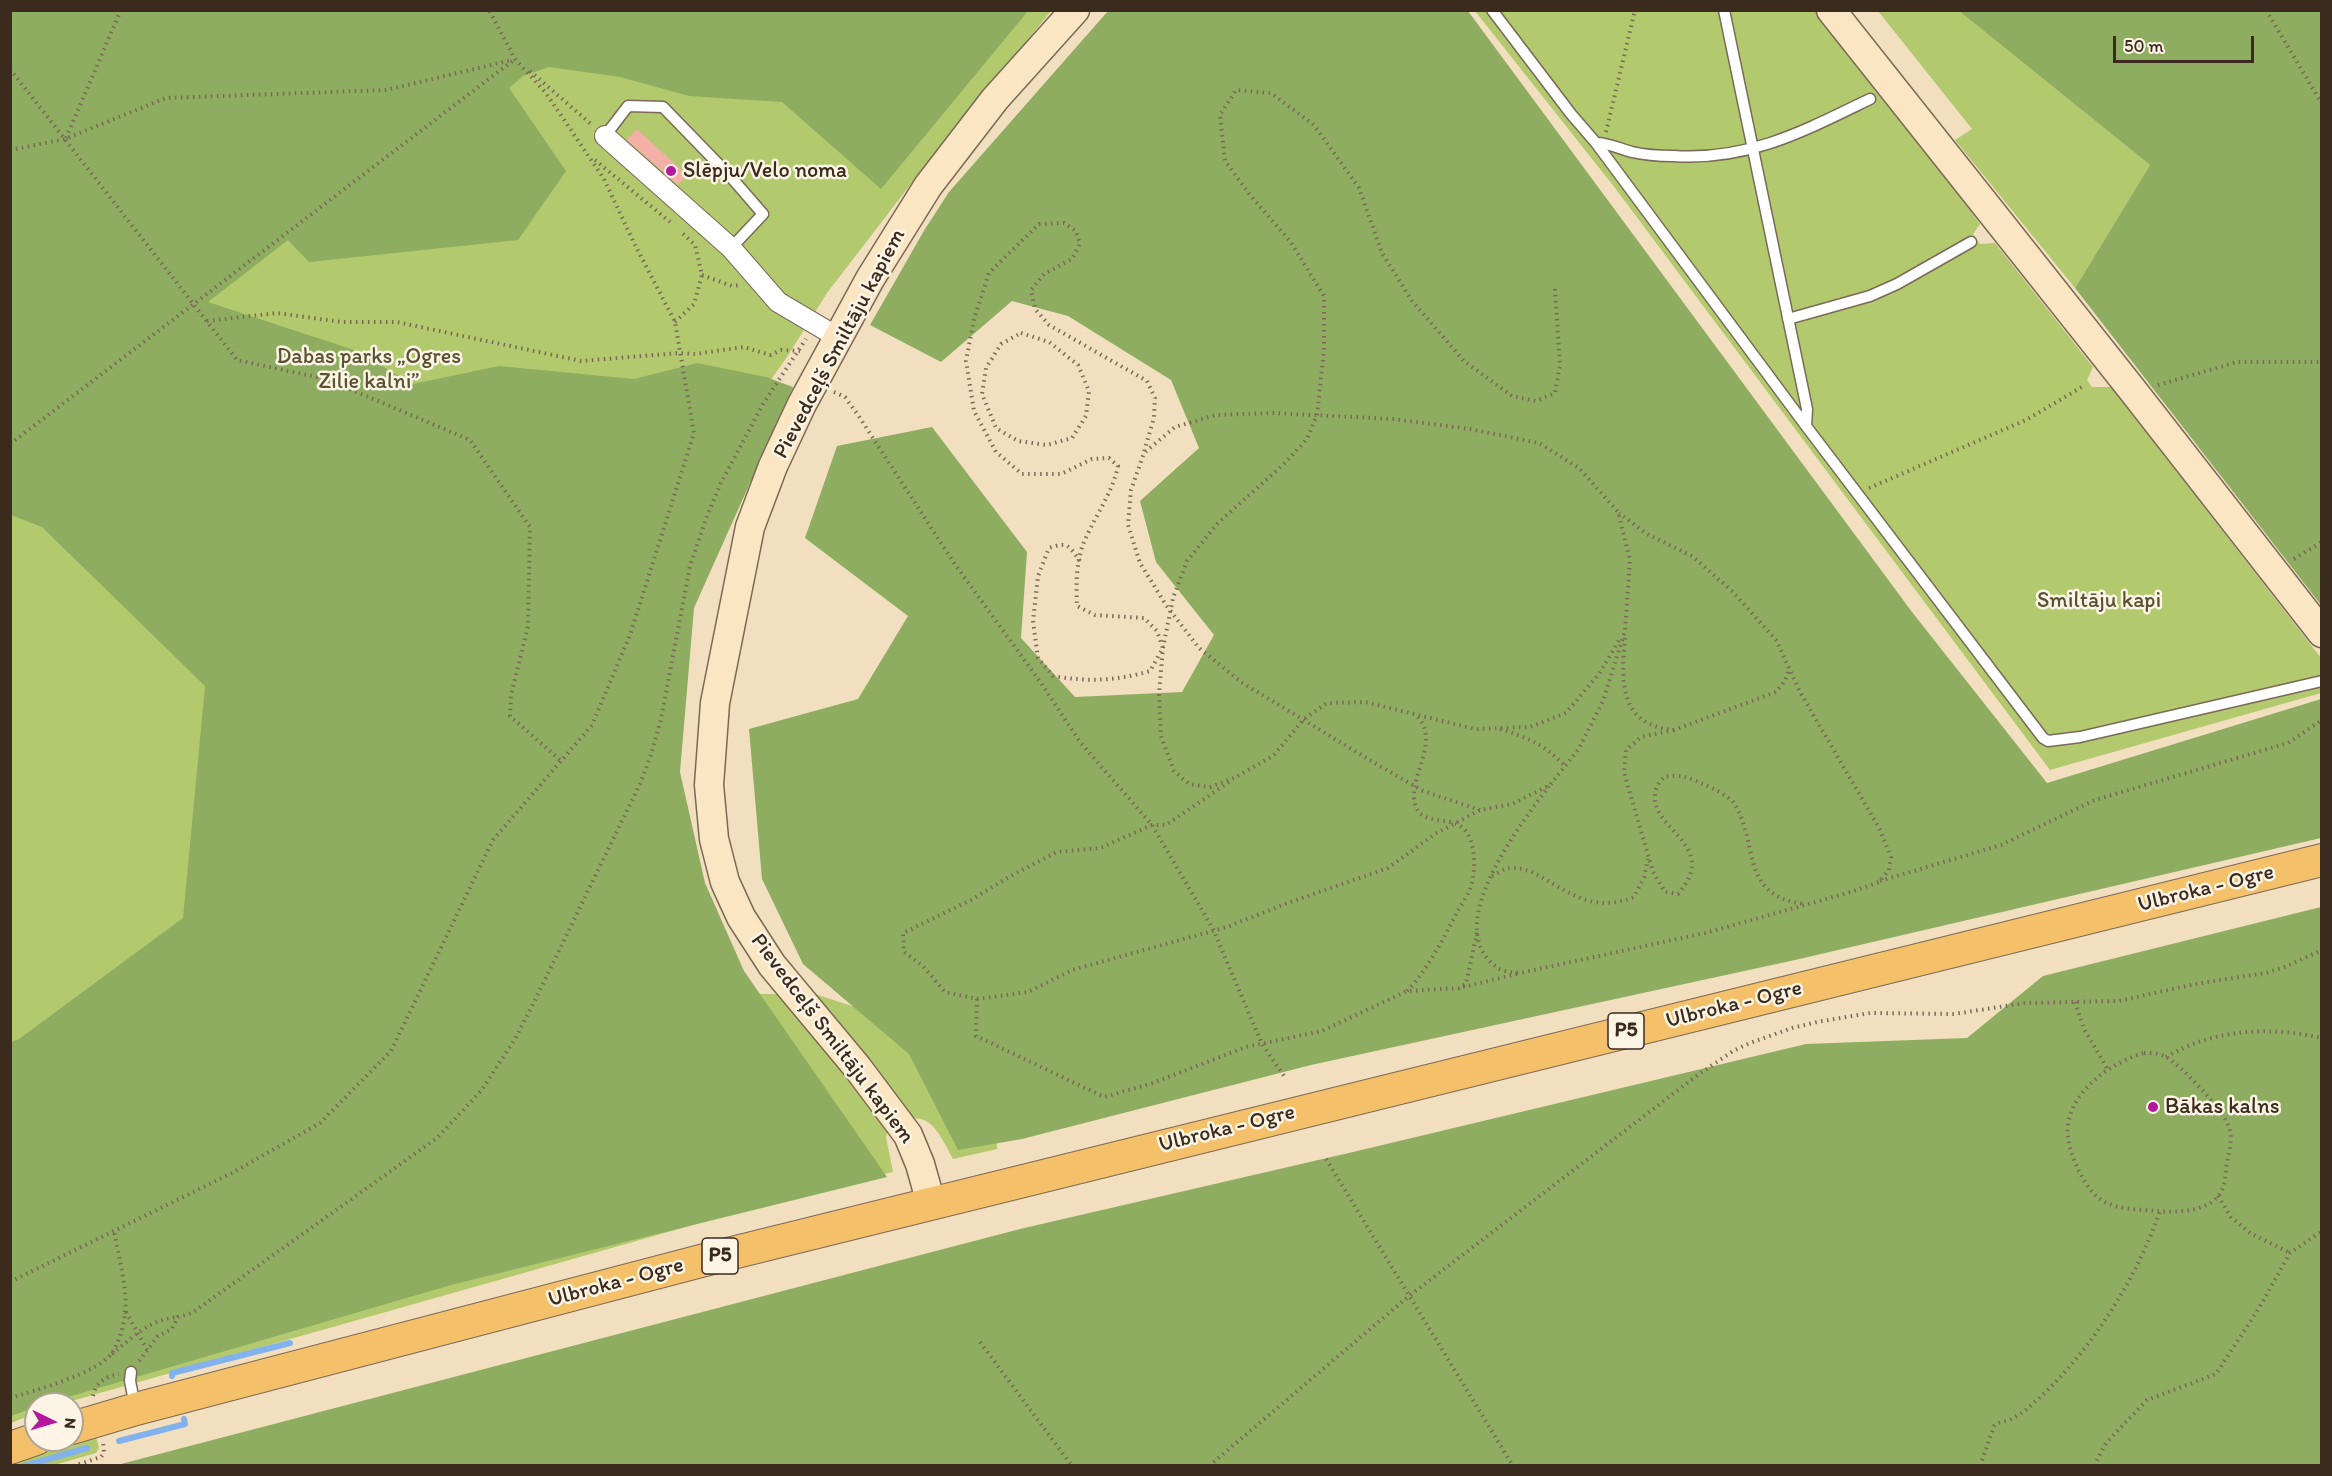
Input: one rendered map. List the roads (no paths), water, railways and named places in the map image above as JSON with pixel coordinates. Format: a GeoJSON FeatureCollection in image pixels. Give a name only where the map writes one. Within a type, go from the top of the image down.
{"type":"FeatureCollection","features":[{"type":"Feature","properties":{"kind":"main road","name":"Ulbroka - Ogre"},"geometry":{"type":"LineString","coordinates":[[136,1409],[931,1203],[2322,860]]}},
{"type":"Feature","properties":{"kind":"main road","name":"P5"},"geometry":{"type":"LineString","coordinates":[[91,1429],[136,1409]]}},
{"type":"Feature","properties":{"kind":"street","name":"Pievedceļš Smiltāju kapiem"},"geometry":{"type":"LineString","coordinates":[[931,1203],[920,1164],[908,1135],[857,1067],[772,964],[741,917],[725,882],[714,840],[709,785],[715,703],[750,527],[773,466],[815,381],[827,331],[870,279],[928,186],[995,99],[1075,10]]}},
{"type":"Feature","properties":{"kind":"street"},"geometry":{"type":"LineString","coordinates":[[1831,10],[2322,633]]}},
{"type":"Feature","properties":{"kind":"street"},"geometry":{"type":"LineString","coordinates":[[605,136],[731,249],[778,302],[827,331]]}},
{"type":"Feature","properties":{"kind":"lane"},"geometry":{"type":"LineString","coordinates":[[1492,10],[1571,114],[1600,143],[1806,426],[2043,738],[2048,741],[2080,737],[2322,681]]}},
{"type":"Feature","properties":{"kind":"lane"},"geometry":{"type":"LineString","coordinates":[[1724,10],[1807,408],[1806,426]]}},
{"type":"Feature","properties":{"kind":"lane"},"geometry":{"type":"LineString","coordinates":[[1600,143],[1634,153],[1703,157],[1782,141],[1870,99]]}},
{"type":"Feature","properties":{"kind":"lane"},"geometry":{"type":"LineString","coordinates":[[605,136],[628,106],[663,107],[730,176],[763,214],[731,249]]}},
{"type":"Feature","properties":{"kind":"lane"},"geometry":{"type":"LineString","coordinates":[[1788,319],[1879,292],[1898,284],[1971,242]]}},
{"type":"Feature","properties":{"kind":"lane"},"geometry":{"type":"LineString","coordinates":[[131,1372],[130,1381],[136,1409]]}},
{"type":"Feature","properties":{"kind":"waterway"},"geometry":{"type":"LineString","coordinates":[[172,1376],[172,1373],[290,1343]]}},
{"type":"Feature","properties":{"kind":"waterway"},"geometry":{"type":"LineString","coordinates":[[119,1441],[185,1424],[184,1419]]}},
{"type":"Feature","properties":{"kind":"waterway"},"geometry":{"type":"LineString","coordinates":[[24,1466],[87,1448]]}},
{"type":"Feature","properties":{"kind":"place","name":"Slēpju/Velo noma"},"geometry":{"type":"Point","coordinates":[671,171]}},
{"type":"Feature","properties":{"kind":"place","name":"Bākas kalns"},"geometry":{"type":"Point","coordinates":[2153,1107]}},
{"type":"Feature","properties":{"kind":"park label","name":"Dabas parks „Ogres Zilie kalni”"},"geometry":{"type":"Point","coordinates":[369,370]}},
{"type":"Feature","properties":{"kind":"park label","name":"Smiltāju kapi"},"geometry":{"type":"Point","coordinates":[2099,601]}}]}
